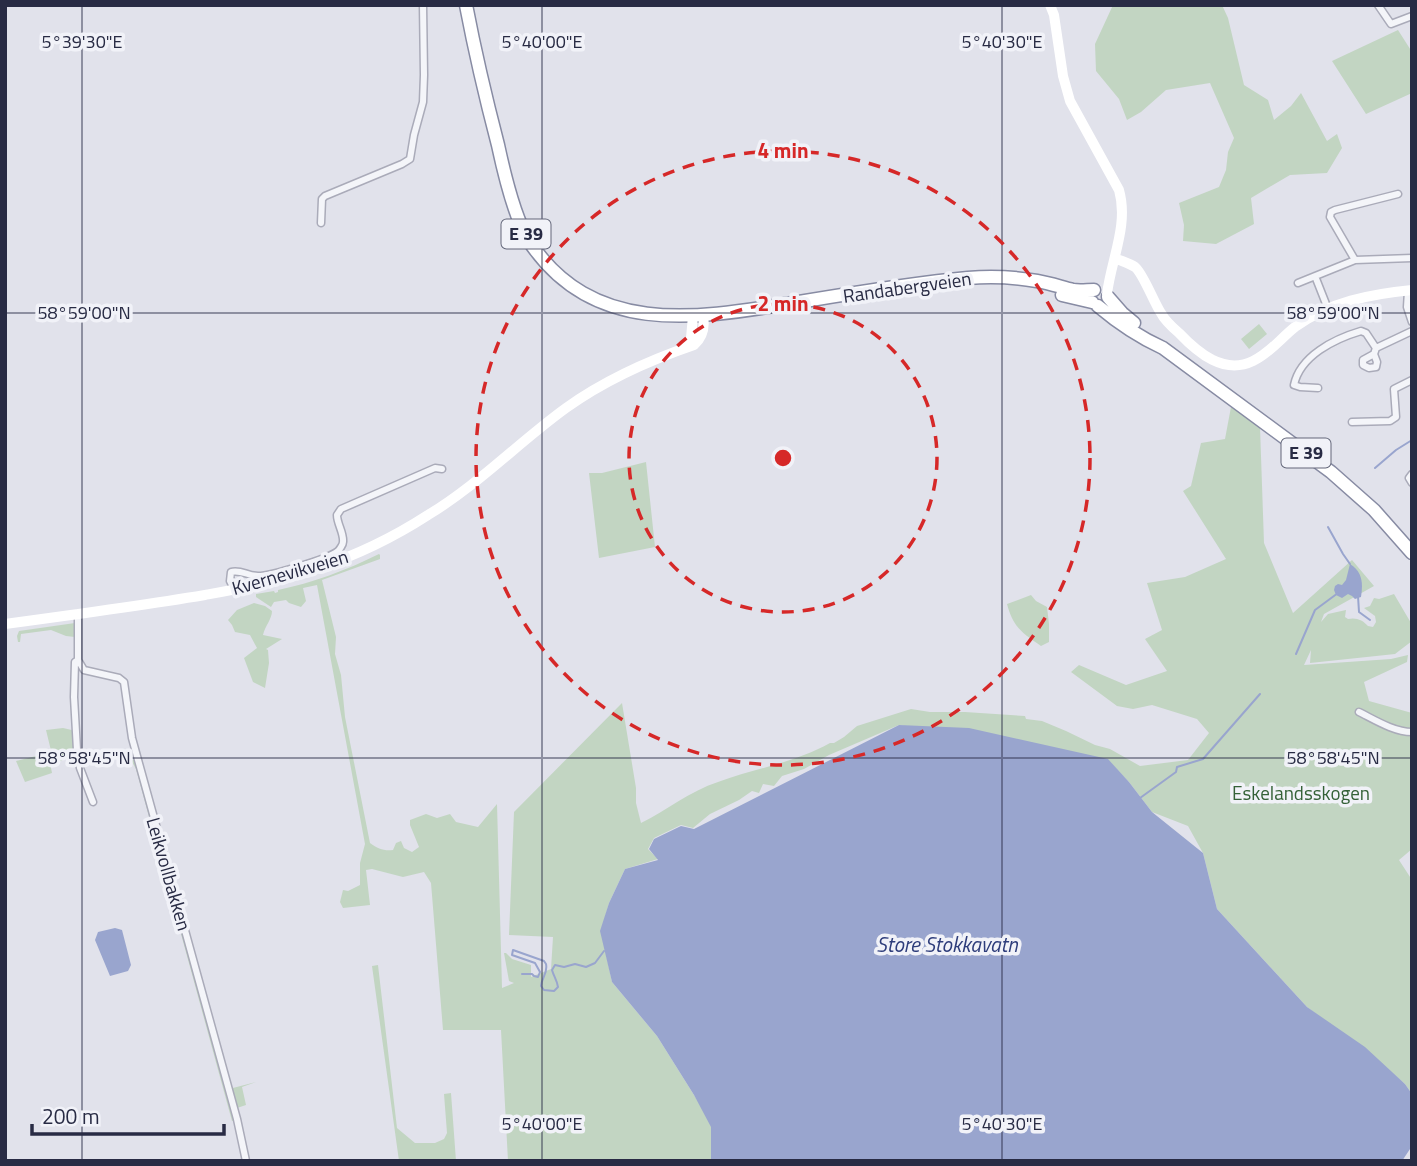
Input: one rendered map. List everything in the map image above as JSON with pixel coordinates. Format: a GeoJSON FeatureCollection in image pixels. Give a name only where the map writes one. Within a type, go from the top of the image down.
{"type":"FeatureCollection","features":[{"type":"Feature","properties":{"kind":"highway","name":"Randabergveien"},"geometry":{"type":"LineString","coordinates":[[466,5],[504,172],[528,239],[549,266],[576,288],[603,304],[637,313],[698,319],[736,318],[863,295],[969,283],[1099,296]]}},
{"type":"Feature","properties":{"kind":"highway","name":"E 39"},"geometry":{"type":"LineString","coordinates":[[1099,296],[1108,314],[1163,348],[1331,472],[1360,496],[1412,553]]}},
{"type":"Feature","properties":{"kind":"highway","name":"E 39"},"geometry":{"type":"LineString","coordinates":[[1401,542],[1412,561]]}},
{"type":"Feature","properties":{"kind":"main road"},"geometry":{"type":"LineString","coordinates":[[1050,5],[1070,101],[1122,200],[1122,218],[1115,258],[1099,296]]}},
{"type":"Feature","properties":{"kind":"main road"},"geometry":{"type":"LineString","coordinates":[[1115,258],[1136,268],[1165,319],[1196,351],[1219,362],[1233,365],[1252,362],[1297,326],[1328,309],[1368,296],[1410,291]]}},
{"type":"Feature","properties":{"kind":"main road","name":"Kvernevikveien"},"geometry":{"type":"LineString","coordinates":[[5,624],[234,589],[316,569],[377,544],[448,502],[566,408],[635,369],[684,349],[698,319]]}},
{"type":"Feature","properties":{"kind":"street"},"geometry":{"type":"LineString","coordinates":[[321,223],[322,199],[325,196],[407,162],[411,156],[423,102],[423,5]]}},
{"type":"Feature","properties":{"kind":"street"},"geometry":{"type":"LineString","coordinates":[[1378,5],[1391,24],[1412,16]]}},
{"type":"Feature","properties":{"kind":"street"},"geometry":{"type":"LineString","coordinates":[[1355,260],[1330,217],[1331,212],[1398,194]]}},
{"type":"Feature","properties":{"kind":"street"},"geometry":{"type":"LineString","coordinates":[[1298,283],[1355,260],[1412,258]]}},
{"type":"Feature","properties":{"kind":"street"},"geometry":{"type":"LineString","coordinates":[[1315,276],[1328,309]]}},
{"type":"Feature","properties":{"kind":"street"},"geometry":{"type":"LineString","coordinates":[[1410,291],[1406,307],[1412,322]]}},
{"type":"Feature","properties":{"kind":"street"},"geometry":{"type":"LineString","coordinates":[[1318,388],[1294,385],[1305,362],[1315,353],[1361,331],[1366,333],[1375,351],[1412,331]]}},
{"type":"Feature","properties":{"kind":"street"},"geometry":{"type":"LineString","coordinates":[[1352,422],[1390,421],[1396,417],[1394,389],[1412,380]]}},
{"type":"Feature","properties":{"kind":"street"},"geometry":{"type":"LineString","coordinates":[[234,589],[230,581],[231,572],[236,570],[259,576],[311,563],[339,551],[343,537],[337,515],[341,509],[435,468],[442,469]]}},
{"type":"Feature","properties":{"kind":"street"},"geometry":{"type":"LineString","coordinates":[[1412,474],[1409,478],[1412,483]]}},
{"type":"Feature","properties":{"kind":"street"},"geometry":{"type":"LineString","coordinates":[[78,614],[78,660],[75,662],[74,697],[77,750],[80,768],[93,802]]}},
{"type":"Feature","properties":{"kind":"street","name":"Leikvollbakken"},"geometry":{"type":"LineString","coordinates":[[78,660],[84,670],[119,678],[124,682],[132,738],[237,1119],[246,1161]]}},
{"type":"Feature","properties":{"kind":"street"},"geometry":{"type":"LineString","coordinates":[[1359,712],[1389,727],[1412,732]]}},
{"type":"Feature","properties":{"kind":"green space"},"geometry":{"type":"Polygon","coordinates":[[[1113,5],[1222,5],[1228,18],[1244,85],[1268,100],[1274,120],[1291,106],[1301,93],[1327,141],[1337,134],[1342,148],[1327,173],[1290,175],[1251,198],[1254,224],[1216,244],[1183,241],[1184,225],[1179,203],[1219,187],[1234,138],[1210,83],[1166,90],[1141,112],[1127,120],[1119,99],[1096,71],[1095,44],[1113,5]]]}},
{"type":"Feature","properties":{"kind":"green space"},"geometry":{"type":"Polygon","coordinates":[[[1398,30],[1412,52],[1412,93],[1366,114],[1332,61],[1398,30]]]}},
{"type":"Feature","properties":{"kind":"green space"},"geometry":{"type":"Polygon","coordinates":[[[1259,324],[1267,334],[1249,349],[1241,339],[1259,324]]]}},
{"type":"Feature","properties":{"kind":"green space","name":"Eskelandsskogen"},"geometry":{"type":"Polygon","coordinates":[[[1231,407],[1260,427],[1264,543],[1293,613],[1352,560],[1374,586],[1324,614],[1321,622],[1328,614],[1346,610],[1345,617],[1348,619],[1354,618],[1373,627],[1375,616],[1364,608],[1370,606],[1374,598],[1394,594],[1411,623],[1412,641],[1395,654],[1310,663],[1311,650],[1304,665],[1391,659],[1408,655],[1407,662],[1364,682],[1369,701],[1412,713],[1412,849],[1399,860],[1412,880],[1412,1094],[1389,1070],[1307,1007],[1217,909],[1203,853],[1188,826],[1152,812],[1108,760],[899,725],[829,755],[804,769],[782,776],[774,786],[763,784],[759,793],[752,791],[710,814],[693,828],[681,825],[654,838],[648,849],[658,859],[625,869],[609,903],[601,931],[612,982],[657,1036],[714,1127],[714,1161],[508,1161],[501,1030],[443,1030],[431,883],[424,872],[403,877],[366,870],[370,905],[343,908],[340,902],[343,890],[348,891],[360,885],[360,863],[365,844],[317,585],[303,588],[306,601],[301,607],[286,600],[274,602],[271,607],[256,597],[256,594],[275,593],[304,584],[380,555],[380,559],[322,580],[336,637],[335,654],[341,675],[345,717],[370,843],[381,849],[393,850],[396,843],[401,841],[404,848],[412,852],[419,847],[410,820],[426,814],[437,818],[450,814],[456,822],[478,827],[497,804],[502,988],[514,983],[509,981],[504,953],[512,959],[531,965],[531,977],[551,969],[553,937],[509,935],[514,812],[622,703],[641,823],[708,786],[803,756],[834,743],[857,726],[911,709],[1025,716],[1026,719],[1042,721],[1110,749],[1140,766],[1188,760],[1209,733],[1197,719],[1152,705],[1133,709],[1117,706],[1071,672],[1079,665],[1126,685],[1167,671],[1145,639],[1162,630],[1147,583],[1185,577],[1226,559],[1183,491],[1191,486],[1201,443],[1225,439],[1231,407]]]}},
{"type":"Feature","properties":{"kind":"green space"},"geometry":{"type":"Polygon","coordinates":[[[646,462],[655,547],[599,558],[589,473],[602,473],[646,462]]]}},
{"type":"Feature","properties":{"kind":"green space"},"geometry":{"type":"Polygon","coordinates":[[[1031,595],[1047,607],[1049,642],[1041,646],[1019,629],[1007,604],[1031,595]]]}},
{"type":"Feature","properties":{"kind":"green space"},"geometry":{"type":"Polygon","coordinates":[[[254,603],[272,611],[263,635],[282,639],[266,649],[269,663],[265,688],[253,682],[244,658],[257,648],[250,635],[235,632],[228,620],[237,610],[254,603]]]}},
{"type":"Feature","properties":{"kind":"green space"},"geometry":{"type":"Polygon","coordinates":[[[75,623],[75,637],[51,630],[21,634],[18,642],[19,631],[75,623]]]}},
{"type":"Feature","properties":{"kind":"green space"},"geometry":{"type":"Polygon","coordinates":[[[63,728],[76,731],[79,764],[69,758],[54,763],[46,730],[63,728]]]}},
{"type":"Feature","properties":{"kind":"green space"},"geometry":{"type":"Polygon","coordinates":[[[48,753],[52,773],[25,782],[16,761],[48,753]]]}},
{"type":"Feature","properties":{"kind":"green space"},"geometry":{"type":"Polygon","coordinates":[[[135,759],[229,1089],[256,1082],[242,1087],[246,1105],[234,1109],[236,1120],[232,1121],[136,769],[131,760],[135,759]]]}},
{"type":"Feature","properties":{"kind":"green space"},"geometry":{"type":"Polygon","coordinates":[[[378,965],[397,1128],[415,1143],[435,1143],[444,1139],[447,1133],[444,1094],[451,1093],[456,1161],[399,1161],[372,966],[378,965]]]}},
{"type":"Feature","properties":{"kind":"water"},"geometry":{"type":"Polygon","coordinates":[[[1350,564],[1360,575],[1362,583],[1361,597],[1355,599],[1348,594],[1342,598],[1336,595],[1334,590],[1335,586],[1342,585],[1346,580],[1350,564]]]}},
{"type":"Feature","properties":{"kind":"water","name":"Store Stokkavatn"},"geometry":{"type":"Polygon","coordinates":[[[899,725],[969,728],[1108,759],[1152,812],[1203,853],[1217,909],[1307,1007],[1365,1047],[1405,1084],[1412,1094],[1412,1146],[1402,1161],[711,1161],[711,1127],[694,1095],[657,1036],[612,982],[600,931],[609,903],[625,869],[658,860],[649,849],[654,839],[681,826],[694,829],[899,725]]]}},
{"type":"Feature","properties":{"kind":"water"},"geometry":{"type":"Polygon","coordinates":[[[115,928],[122,930],[131,965],[128,971],[110,976],[95,940],[98,932],[115,928]]]}},
{"type":"Feature","properties":{"kind":"waterway"},"geometry":{"type":"LineString","coordinates":[[1375,468],[1412,440]]}},
{"type":"Feature","properties":{"kind":"waterway"},"geometry":{"type":"LineString","coordinates":[[1328,527],[1350,564]]}},
{"type":"Feature","properties":{"kind":"waterway"},"geometry":{"type":"LineString","coordinates":[[1296,654],[1315,610],[1338,593]]}},
{"type":"Feature","properties":{"kind":"waterway"},"geometry":{"type":"LineString","coordinates":[[1358,596],[1359,612],[1370,620]]}},
{"type":"Feature","properties":{"kind":"waterway"},"geometry":{"type":"LineString","coordinates":[[1140,798],[1176,772],[1177,767],[1203,759],[1260,694]]}},
{"type":"Feature","properties":{"kind":"waterway"},"geometry":{"type":"LineString","coordinates":[[522,974],[538,977],[540,972],[535,963],[512,955],[513,950],[544,961],[546,970],[541,986],[544,990],[554,991],[558,987],[552,970],[555,965],[564,967],[575,964],[586,967],[595,963],[604,951]]}}]}
